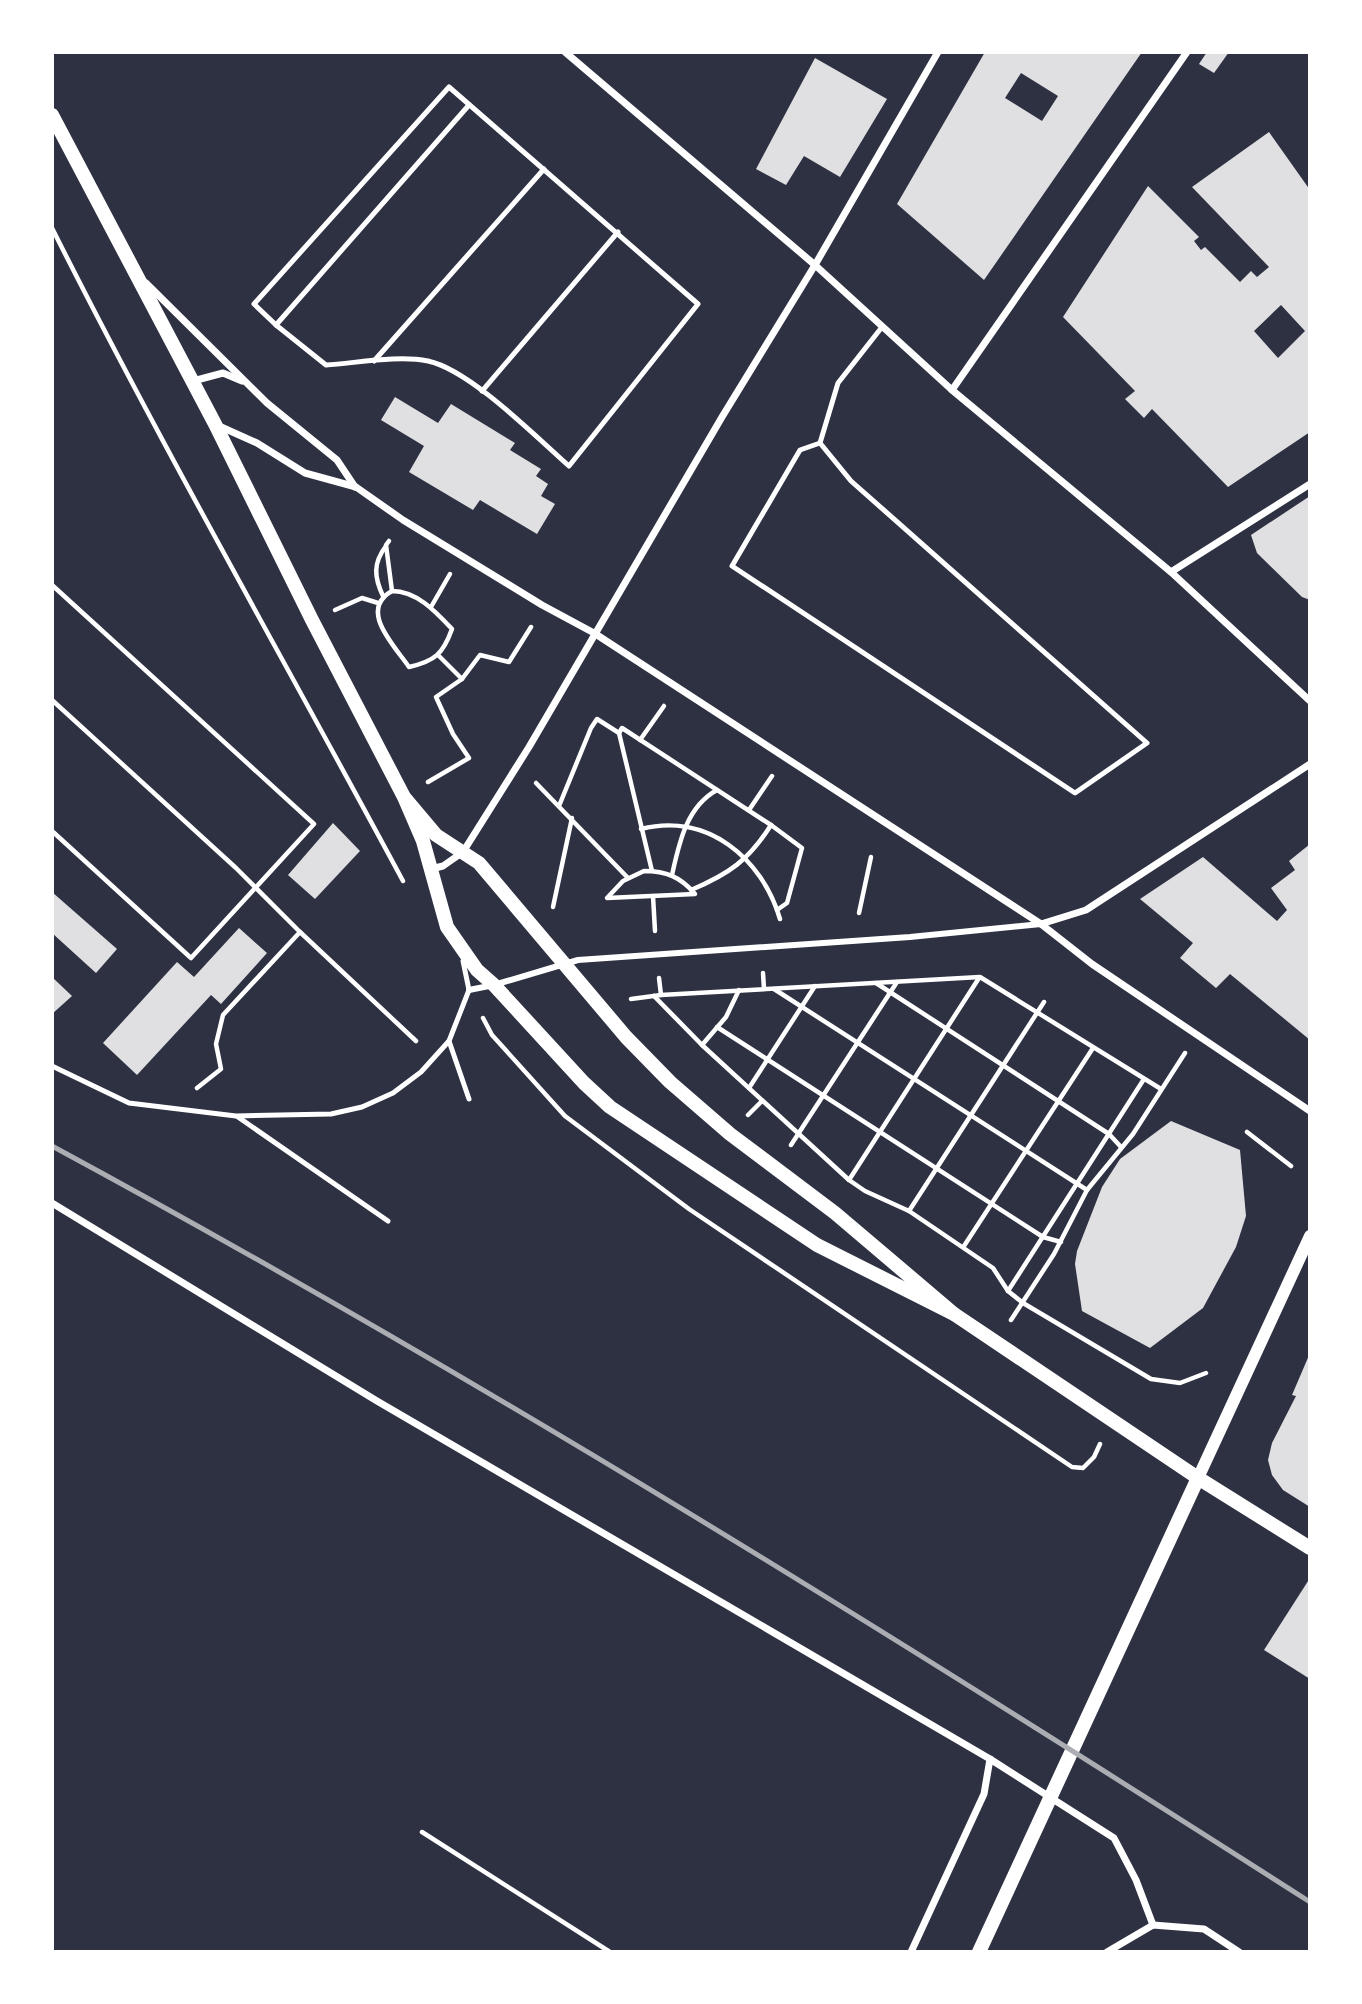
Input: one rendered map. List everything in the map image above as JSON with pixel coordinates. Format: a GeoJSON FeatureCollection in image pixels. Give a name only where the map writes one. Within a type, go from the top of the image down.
{"type":"FeatureCollection","features":[{"type":"Feature","properties":{"kind":"main road"},"geometry":{"type":"LineString","coordinates":[[52,115],[215,424],[404,797],[423,841],[447,926],[477,970],[610,1107],[817,1244],[954,1314]]}},
{"type":"Feature","properties":{"kind":"main road"},"geometry":{"type":"LineString","coordinates":[[404,797],[436,835],[479,863],[597,1004],[670,1082],[835,1213],[954,1314],[1198,1478],[1310,1548]]}},
{"type":"Feature","properties":{"kind":"main road"},"geometry":{"type":"LineString","coordinates":[[978,1951],[1198,1478]]}},
{"type":"Feature","properties":{"kind":"street"},"geometry":{"type":"LineString","coordinates":[[565,52],[815,265],[952,390],[1171,572],[1310,702]]}},
{"type":"Feature","properties":{"kind":"street"},"geometry":{"type":"LineString","coordinates":[[430,869],[443,866],[463,852],[815,265],[938,52]]}},
{"type":"Feature","properties":{"kind":"street"},"geometry":{"type":"LineString","coordinates":[[952,390],[1187,52]]}},
{"type":"Feature","properties":{"kind":"street"},"geometry":{"type":"LineString","coordinates":[[136,273],[267,403],[337,460],[356,487]]}},
{"type":"Feature","properties":{"kind":"street"},"geometry":{"type":"LineString","coordinates":[[192,382],[223,373],[246,382]]}},
{"type":"Feature","properties":{"kind":"street"},"geometry":{"type":"LineString","coordinates":[[215,424],[257,443],[305,473],[356,487],[403,520],[542,605],[594,633],[1041,924],[1092,964],[1310,1111]]}},
{"type":"Feature","properties":{"kind":"street"},"geometry":{"type":"LineString","coordinates":[[1171,572],[1310,484]]}},
{"type":"Feature","properties":{"kind":"street"},"geometry":{"type":"LineString","coordinates":[[469,990],[578,960],[870,940],[1041,924],[1086,910],[1310,764]]}},
{"type":"Feature","properties":{"kind":"street"},"geometry":{"type":"LineString","coordinates":[[52,1203],[377,1401],[990,1759],[1114,1838],[1136,1880],[1153,1925]]}},
{"type":"Feature","properties":{"kind":"street"},"geometry":{"type":"LineString","coordinates":[[1198,1478],[1310,1236]]}},
{"type":"Feature","properties":{"kind":"street"},"geometry":{"type":"LineString","coordinates":[[911,1951],[984,1794],[990,1759]]}},
{"type":"Feature","properties":{"kind":"street"},"geometry":{"type":"LineString","coordinates":[[1107,1951],[1153,1925],[1204,1929],[1239,1951]]}},
{"type":"Feature","properties":{"kind":"lane"},"geometry":{"type":"LineString","coordinates":[[449,87],[544,169],[698,304],[569,466],[454,370],[427,361],[326,365],[276,326],[254,304],[449,87]]}},
{"type":"Feature","properties":{"kind":"lane"},"geometry":{"type":"LineString","coordinates":[[276,326],[469,105]]}},
{"type":"Feature","properties":{"kind":"lane"},"geometry":{"type":"LineString","coordinates":[[374,361],[544,169]]}},
{"type":"Feature","properties":{"kind":"lane"},"geometry":{"type":"LineString","coordinates":[[482,391],[618,232]]}},
{"type":"Feature","properties":{"kind":"lane"},"geometry":{"type":"LineString","coordinates":[[820,443],[838,383],[882,327]]}},
{"type":"Feature","properties":{"kind":"lane"},"geometry":{"type":"LineString","coordinates":[[820,443],[851,481],[1147,743],[1075,793],[732,566],[800,450],[820,443]]}},
{"type":"Feature","properties":{"kind":"lane"},"geometry":{"type":"LineString","coordinates":[[52,1066],[129,1103],[236,1116],[331,1114],[362,1107],[393,1093],[421,1072],[449,1041],[469,990],[466,966],[447,926]]}},
{"type":"Feature","properties":{"kind":"lane"},"geometry":{"type":"LineString","coordinates":[[449,1041],[469,1099]]}},
{"type":"Feature","properties":{"kind":"lane"},"geometry":{"type":"LineString","coordinates":[[236,1116],[388,1221]]}},
{"type":"Feature","properties":{"kind":"path"},"geometry":{"type":"LineString","coordinates":[[383,596],[375,575],[376,564],[403,520]]}},
{"type":"Feature","properties":{"kind":"path"},"geometry":{"type":"LineString","coordinates":[[386,545],[392,591]]}},
{"type":"Feature","properties":{"kind":"path"},"geometry":{"type":"LineString","coordinates":[[430,607],[461,555]]}},
{"type":"Feature","properties":{"kind":"path"},"geometry":{"type":"LineString","coordinates":[[52,585],[314,824],[191,957],[52,831]]}},
{"type":"Feature","properties":{"kind":"path"},"geometry":{"type":"LineString","coordinates":[[392,591],[410,594],[430,607],[452,629],[438,655],[427,663],[409,667],[377,619],[378,603],[383,596],[392,591]]}},
{"type":"Feature","properties":{"kind":"path"},"geometry":{"type":"LineString","coordinates":[[362,598],[378,603]]}},
{"type":"Feature","properties":{"kind":"path"},"geometry":{"type":"LineString","coordinates":[[404,797],[469,758],[453,734],[436,697],[462,680],[480,654],[509,662],[542,605]]}},
{"type":"Feature","properties":{"kind":"path"},"geometry":{"type":"LineString","coordinates":[[438,655],[462,680]]}},
{"type":"Feature","properties":{"kind":"path"},"geometry":{"type":"LineString","coordinates":[[640,740],[676,687]]}},
{"type":"Feature","properties":{"kind":"path"},"geometry":{"type":"LineString","coordinates":[[52,700],[255,887],[299,932],[434,1058]]}},
{"type":"Feature","properties":{"kind":"path"},"geometry":{"type":"LineString","coordinates":[[559,806],[597,719],[619,733],[652,871]]}},
{"type":"Feature","properties":{"kind":"path"},"geometry":{"type":"LineString","coordinates":[[619,733],[622,728],[749,810],[802,848],[787,903],[777,911]]}},
{"type":"Feature","properties":{"kind":"path"},"geometry":{"type":"LineString","coordinates":[[749,810],[784,757]]}},
{"type":"Feature","properties":{"kind":"path"},"geometry":{"type":"LineString","coordinates":[[532,779],[628,878]]}},
{"type":"Feature","properties":{"kind":"path"},"geometry":{"type":"LineString","coordinates":[[672,876],[686,826],[702,800],[717,790]]}},
{"type":"Feature","properties":{"kind":"path"},"geometry":{"type":"LineString","coordinates":[[544,941],[572,818]]}},
{"type":"Feature","properties":{"kind":"path"},"geometry":{"type":"LineString","coordinates":[[641,829],[664,825],[686,826],[709,833],[732,846],[746,858],[764,883],[780,919]]}},
{"type":"Feature","properties":{"kind":"path"},"geometry":{"type":"LineString","coordinates":[[691,890],[719,878],[746,858],[771,825]]}},
{"type":"Feature","properties":{"kind":"path"},"geometry":{"type":"LineString","coordinates":[[859,913],[870,857]]}},
{"type":"Feature","properties":{"kind":"path"},"geometry":{"type":"LineString","coordinates":[[644,871],[652,871],[679,878],[695,894],[607,898],[614,888],[628,878],[644,871]]}},
{"type":"Feature","properties":{"kind":"path"},"geometry":{"type":"LineString","coordinates":[[221,1069],[216,1044],[223,1015],[299,932]]}},
{"type":"Feature","properties":{"kind":"path"},"geometry":{"type":"LineString","coordinates":[[763,973],[764,989]]}},
{"type":"Feature","properties":{"kind":"path"},"geometry":{"type":"LineString","coordinates":[[597,1004],[653,996],[980,977],[1161,1089]]}},
{"type":"Feature","properties":{"kind":"path"},"geometry":{"type":"LineString","coordinates":[[849,1180],[980,977]]}},
{"type":"Feature","properties":{"kind":"path"},"geometry":{"type":"LineString","coordinates":[[775,1168],[897,981]]}},
{"type":"Feature","properties":{"kind":"path"},"geometry":{"type":"LineString","coordinates":[[875,983],[1109,1134],[1122,1147]]}},
{"type":"Feature","properties":{"kind":"path"},"geometry":{"type":"LineString","coordinates":[[748,1088],[816,986]]}},
{"type":"Feature","properties":{"kind":"path"},"geometry":{"type":"LineString","coordinates":[[773,989],[1087,1190]]}},
{"type":"Feature","properties":{"kind":"path"},"geometry":{"type":"LineString","coordinates":[[702,1045],[726,1017],[739,990]]}},
{"type":"Feature","properties":{"kind":"path"},"geometry":{"type":"LineString","coordinates":[[653,996],[702,1045],[849,1180],[865,1191],[909,1211],[964,1246],[993,1268],[1008,1291],[1023,1303],[1151,1379],[1180,1383],[1206,1373]]}},
{"type":"Feature","properties":{"kind":"path"},"geometry":{"type":"LineString","coordinates":[[909,1211],[1044,1002]]}},
{"type":"Feature","properties":{"kind":"path"},"geometry":{"type":"LineString","coordinates":[[717,1027],[1043,1237],[1061,1242]]}},
{"type":"Feature","properties":{"kind":"path"},"geometry":{"type":"LineString","coordinates":[[995,1342],[1061,1242],[1087,1190],[1133,1134],[1197,1034]]}},
{"type":"Feature","properties":{"kind":"path"},"geometry":{"type":"LineString","coordinates":[[964,1246],[1093,1048]]}},
{"type":"Feature","properties":{"kind":"path"},"geometry":{"type":"LineString","coordinates":[[1008,1291],[1144,1079]]}},
{"type":"Feature","properties":{"kind":"path"},"geometry":{"type":"LineString","coordinates":[[1247,1132],[1291,1166]]}},
{"type":"Feature","properties":{"kind":"path"},"geometry":{"type":"LineString","coordinates":[[422,1832],[610,1951]]}},
{"type":"Feature","properties":{"kind":"building"},"geometry":{"type":"Polygon","coordinates":[[[985,52],[1142,52],[984,280],[897,204],[985,52]],[[1021,73],[1005,98],[1042,121],[1058,96],[1021,73]]]}},
{"type":"Feature","properties":{"kind":"building"},"geometry":{"type":"Polygon","coordinates":[[[1207,52],[1229,52],[1214,73],[1199,64],[1207,52]]]}},
{"type":"Feature","properties":{"kind":"building"},"geometry":{"type":"Polygon","coordinates":[[[815,58],[887,99],[840,177],[804,156],[786,185],[756,169],[815,58]]]}},
{"type":"Feature","properties":{"kind":"building"},"geometry":{"type":"Polygon","coordinates":[[[1269,132],[1310,190],[1310,432],[1228,487],[1152,409],[1144,418],[1125,399],[1135,391],[1063,317],[1148,186],[1199,237],[1194,241],[1201,250],[1205,247],[1240,282],[1251,271],[1257,277],[1269,267],[1192,187],[1269,132]],[[1281,305],[1254,331],[1278,358],[1305,331],[1281,305]]]}},
{"type":"Feature","properties":{"kind":"building"},"geometry":{"type":"Polygon","coordinates":[[[395,397],[438,423],[451,404],[515,443],[510,450],[541,469],[536,476],[548,484],[541,496],[555,504],[537,534],[480,500],[473,510],[409,472],[424,446],[381,420],[395,397]]]}},
{"type":"Feature","properties":{"kind":"building"},"geometry":{"type":"Polygon","coordinates":[[[1310,496],[1310,600],[1302,597],[1257,553],[1251,535],[1310,496]]]}},
{"type":"Feature","properties":{"kind":"building"},"geometry":{"type":"Polygon","coordinates":[[[333,823],[360,851],[315,899],[288,875],[333,823]]]}},
{"type":"Feature","properties":{"kind":"building"},"geometry":{"type":"Polygon","coordinates":[[[1310,844],[1310,1040],[1230,974],[1216,988],[1180,958],[1193,943],[1140,899],[1203,857],[1277,921],[1287,910],[1271,888],[1295,870],[1289,861],[1310,844]]]}},
{"type":"Feature","properties":{"kind":"building"},"geometry":{"type":"Polygon","coordinates":[[[52,892],[117,949],[96,973],[52,933],[52,892]]]}},
{"type":"Feature","properties":{"kind":"building"},"geometry":{"type":"Polygon","coordinates":[[[239,928],[267,953],[221,1004],[211,995],[137,1075],[103,1043],[177,962],[194,977],[239,928]]]}},
{"type":"Feature","properties":{"kind":"building"},"geometry":{"type":"Polygon","coordinates":[[[52,977],[72,996],[52,1014],[52,977]]]}},
{"type":"Feature","properties":{"kind":"building"},"geometry":{"type":"Polygon","coordinates":[[[1171,1121],[1240,1150],[1246,1216],[1236,1247],[1203,1308],[1150,1348],[1082,1311],[1075,1264],[1077,1251],[1102,1187],[1120,1159],[1171,1121]]]}},
{"type":"Feature","properties":{"kind":"building"},"geometry":{"type":"Polygon","coordinates":[[[1310,1353],[1310,1507],[1283,1490],[1272,1475],[1268,1460],[1272,1443],[1296,1396],[1292,1395],[1310,1353]]]}},
{"type":"Feature","properties":{"kind":"building"},"geometry":{"type":"Polygon","coordinates":[[[1310,1578],[1310,1679],[1264,1650],[1310,1578]]]}},
{"type":"Feature","properties":{"kind":"railway"},"geometry":{"type":"LineString","coordinates":[[52,1146],[372,1325],[688,1512],[1000,1705],[1310,1902]]}}]}
